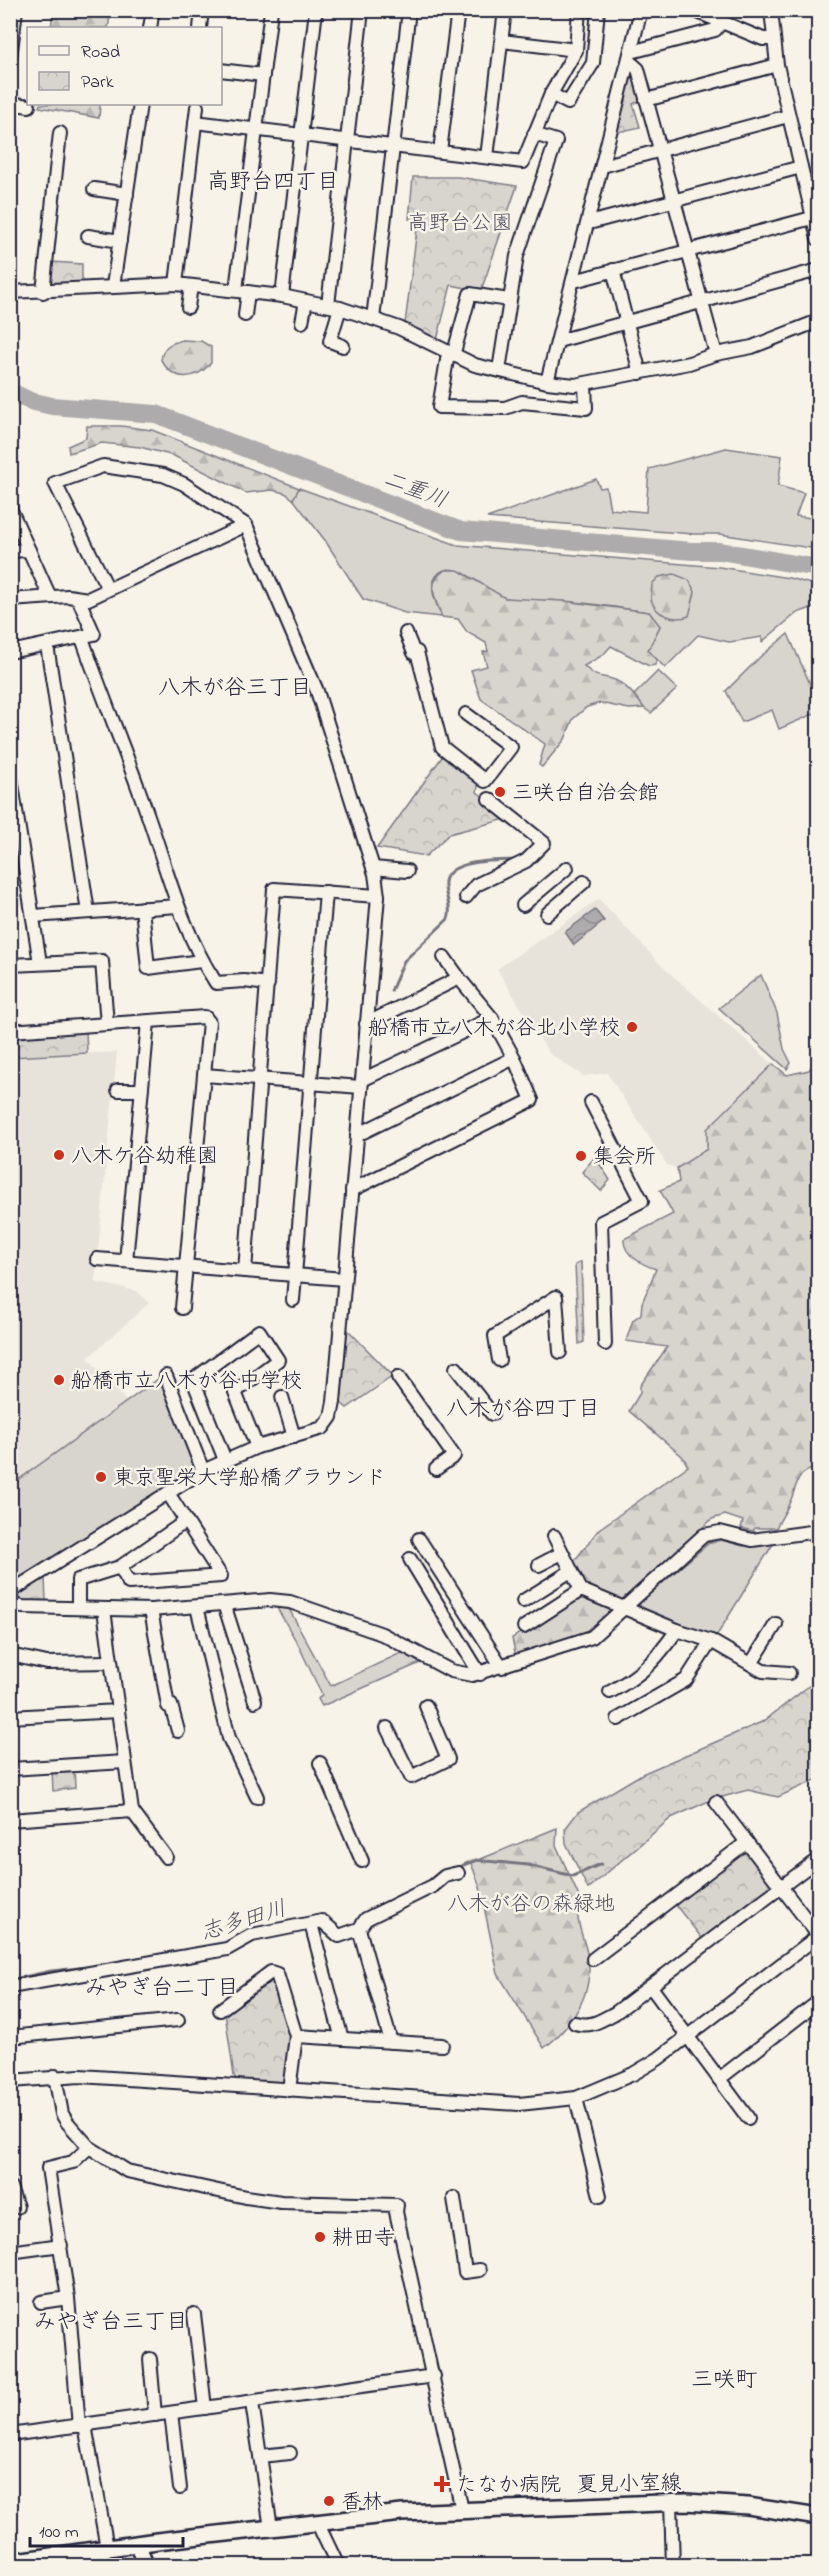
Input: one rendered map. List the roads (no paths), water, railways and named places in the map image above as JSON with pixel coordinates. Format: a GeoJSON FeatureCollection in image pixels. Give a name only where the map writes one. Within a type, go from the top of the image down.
{"type":"FeatureCollection","features":[{"type":"Feature","properties":{"kind":"main road","name":"夏見小室線"},"geometry":{"type":"LineString","coordinates":[[10,2562],[138,2544],[402,2513],[671,2502],[748,2506],[819,2517]]}},
{"type":"Feature","properties":{"kind":"main road"},"geometry":{"type":"LineString","coordinates":[[138,2544],[145,2565]]}},
{"type":"Feature","properties":{"kind":"street"},"geometry":{"type":"LineString","coordinates":[[10,58],[16,10]]}},
{"type":"Feature","properties":{"kind":"street"},"geometry":{"type":"LineString","coordinates":[[150,27],[153,10]]}},
{"type":"Feature","properties":{"kind":"street"},"geometry":{"type":"LineString","coordinates":[[200,27],[202,10]]}},
{"type":"Feature","properties":{"kind":"street"},"geometry":{"type":"LineString","coordinates":[[245,315],[242,291],[262,75],[271,10]]}},
{"type":"Feature","properties":{"kind":"street"},"geometry":{"type":"LineString","coordinates":[[282,296],[316,10]]}},
{"type":"Feature","properties":{"kind":"street"},"geometry":{"type":"LineString","coordinates":[[344,346],[330,341],[347,140],[362,10]]}},
{"type":"Feature","properties":{"kind":"street"},"geometry":{"type":"LineString","coordinates":[[373,319],[409,10]]}},
{"type":"Feature","properties":{"kind":"street"},"geometry":{"type":"LineString","coordinates":[[440,151],[458,10]]}},
{"type":"Feature","properties":{"kind":"street"},"geometry":{"type":"LineString","coordinates":[[487,157],[505,10]]}},
{"type":"Feature","properties":{"kind":"street"},"geometry":{"type":"LineString","coordinates":[[195,122],[523,162],[551,94],[576,50],[579,10]]}},
{"type":"Feature","properties":{"kind":"street"},"geometry":{"type":"LineString","coordinates":[[551,94],[568,103],[594,63],[598,10]]}},
{"type":"Feature","properties":{"kind":"street"},"geometry":{"type":"LineString","coordinates":[[547,382],[641,10]]}},
{"type":"Feature","properties":{"kind":"street"},"geometry":{"type":"LineString","coordinates":[[693,10],[763,39],[773,39]]}},
{"type":"Feature","properties":{"kind":"street"},"geometry":{"type":"LineString","coordinates":[[771,10],[777,64],[812,218],[819,238]]}},
{"type":"Feature","properties":{"kind":"street"},"geometry":{"type":"LineString","coordinates":[[630,57],[715,30],[722,22]]}},
{"type":"Feature","properties":{"kind":"street"},"geometry":{"type":"LineString","coordinates":[[502,41],[576,50]]}},
{"type":"Feature","properties":{"kind":"street"},"geometry":{"type":"LineString","coordinates":[[630,57],[638,69],[716,354]]}},
{"type":"Feature","properties":{"kind":"street"},"geometry":{"type":"LineString","coordinates":[[646,100],[777,64]]}},
{"type":"Feature","properties":{"kind":"street"},"geometry":{"type":"LineString","coordinates":[[222,70],[262,75]]}},
{"type":"Feature","properties":{"kind":"street"},"geometry":{"type":"LineString","coordinates":[[10,102],[29,106]]}},
{"type":"Feature","properties":{"kind":"street"},"geometry":{"type":"LineString","coordinates":[[114,286],[140,105]]}},
{"type":"Feature","properties":{"kind":"street"},"geometry":{"type":"LineString","coordinates":[[176,284],[197,107]]}},
{"type":"Feature","properties":{"kind":"street"},"geometry":{"type":"LineString","coordinates":[[602,166],[788,116]]}},
{"type":"Feature","properties":{"kind":"street"},"geometry":{"type":"LineString","coordinates":[[44,292],[60,133]]}},
{"type":"Feature","properties":{"kind":"street"},"geometry":{"type":"LineString","coordinates":[[499,370],[508,300],[518,256],[556,141],[534,134]]}},
{"type":"Feature","properties":{"kind":"street"},"geometry":{"type":"LineString","coordinates":[[589,223],[801,167]]}},
{"type":"Feature","properties":{"kind":"street"},"geometry":{"type":"LineString","coordinates":[[94,189],[127,194]]}},
{"type":"Feature","properties":{"kind":"street"},"geometry":{"type":"LineString","coordinates":[[574,281],[812,218]]}},
{"type":"Feature","properties":{"kind":"street"},"geometry":{"type":"LineString","coordinates":[[88,236],[120,241]]}},
{"type":"Feature","properties":{"kind":"street"},"geometry":{"type":"LineString","coordinates":[[613,270],[640,373]]}},
{"type":"Feature","properties":{"kind":"street"},"geometry":{"type":"LineString","coordinates":[[558,341],[819,270]]}},
{"type":"Feature","properties":{"kind":"street"},"geometry":{"type":"LineString","coordinates":[[10,292],[176,284],[282,296],[334,306],[399,328],[475,365],[562,384],[585,384],[689,363],[716,354],[752,347],[819,321]]}},
{"type":"Feature","properties":{"kind":"street"},"geometry":{"type":"LineString","coordinates":[[188,307],[191,286]]}},
{"type":"Feature","properties":{"kind":"street"},"geometry":{"type":"LineString","coordinates":[[508,300],[470,294],[451,355],[439,407],[505,408],[522,402],[586,408],[585,384]]}},
{"type":"Feature","properties":{"kind":"street"},"geometry":{"type":"LineString","coordinates":[[302,322],[306,301]]}},
{"type":"Feature","properties":{"kind":"street"},"geometry":{"type":"LineString","coordinates":[[10,1592],[203,1471],[257,1447],[323,1428],[331,1416],[378,885],[317,691],[246,525],[183,484],[163,475],[103,466],[56,483],[108,589]]}},
{"type":"Feature","properties":{"kind":"street"},"geometry":{"type":"LineString","coordinates":[[10,508],[50,597]]}},
{"type":"Feature","properties":{"kind":"street"},"geometry":{"type":"LineString","coordinates":[[10,600],[50,597],[87,599],[246,525]]}},
{"type":"Feature","properties":{"kind":"street"},"geometry":{"type":"LineString","coordinates":[[10,551],[29,550]]}},
{"type":"Feature","properties":{"kind":"street"},"geometry":{"type":"LineString","coordinates":[[10,652],[94,634],[78,598]]}},
{"type":"Feature","properties":{"kind":"street"},"geometry":{"type":"LineString","coordinates":[[406,633],[415,653],[442,747],[485,780],[511,747],[466,714]]}},
{"type":"Feature","properties":{"kind":"street"},"geometry":{"type":"LineString","coordinates":[[82,638],[136,780],[178,906],[201,961],[216,984],[244,981],[268,984]]}},
{"type":"Feature","properties":{"kind":"street"},"geometry":{"type":"LineString","coordinates":[[46,645],[88,912]]}},
{"type":"Feature","properties":{"kind":"street"},"geometry":{"type":"LineString","coordinates":[[10,772],[40,963]]}},
{"type":"Feature","properties":{"kind":"street"},"geometry":{"type":"LineString","coordinates":[[466,897],[476,885],[526,861],[544,843],[489,799]]}},
{"type":"Feature","properties":{"kind":"street"},"geometry":{"type":"LineString","coordinates":[[373,868],[407,871]]}},
{"type":"Feature","properties":{"kind":"street"},"geometry":{"type":"LineString","coordinates":[[523,905],[567,868]]}},
{"type":"Feature","properties":{"kind":"street"},"geometry":{"type":"LineString","coordinates":[[547,914],[584,882]]}},
{"type":"Feature","properties":{"kind":"street"},"geometry":{"type":"LineString","coordinates":[[245,1271],[274,890],[378,896]]}},
{"type":"Feature","properties":{"kind":"street"},"geometry":{"type":"LineString","coordinates":[[292,1300],[326,892]]}},
{"type":"Feature","properties":{"kind":"street"},"geometry":{"type":"LineString","coordinates":[[33,916],[178,906]]}},
{"type":"Feature","properties":{"kind":"street"},"geometry":{"type":"LineString","coordinates":[[142,908],[148,968],[201,961]]}},
{"type":"Feature","properties":{"kind":"street"},"geometry":{"type":"LineString","coordinates":[[352,1190],[532,1100],[514,1058],[492,1018],[444,957]]}},
{"type":"Feature","properties":{"kind":"street"},"geometry":{"type":"LineString","coordinates":[[10,965],[102,961],[106,1024]]}},
{"type":"Feature","properties":{"kind":"street"},"geometry":{"type":"LineString","coordinates":[[366,1024],[459,978]]}},
{"type":"Feature","properties":{"kind":"street"},"geometry":{"type":"LineString","coordinates":[[10,1031],[205,1017],[209,1022],[183,1308]]}},
{"type":"Feature","properties":{"kind":"street"},"geometry":{"type":"LineString","coordinates":[[204,1075],[310,1083],[361,1083],[492,1018]]}},
{"type":"Feature","properties":{"kind":"street"},"geometry":{"type":"LineString","coordinates":[[126,1261],[148,1022]]}},
{"type":"Feature","properties":{"kind":"street"},"geometry":{"type":"LineString","coordinates":[[357,1135],[514,1058]]}},
{"type":"Feature","properties":{"kind":"street"},"geometry":{"type":"LineString","coordinates":[[118,1090],[141,1090]]}},
{"type":"Feature","properties":{"kind":"street"},"geometry":{"type":"LineString","coordinates":[[591,1102],[642,1202],[601,1222],[605,1344]]}},
{"type":"Feature","properties":{"kind":"street"},"geometry":{"type":"LineString","coordinates":[[97,1259],[344,1280]]}},
{"type":"Feature","properties":{"kind":"street"},"geometry":{"type":"LineString","coordinates":[[500,1360],[495,1336],[556,1297],[560,1352]]}},
{"type":"Feature","properties":{"kind":"street"},"geometry":{"type":"LineString","coordinates":[[225,1460],[193,1380],[259,1331],[278,1360],[235,1392],[257,1447]]}},
{"type":"Feature","properties":{"kind":"street"},"geometry":{"type":"LineString","coordinates":[[456,1368],[492,1414]]}},
{"type":"Feature","properties":{"kind":"street"},"geometry":{"type":"LineString","coordinates":[[166,1376],[203,1471]]}},
{"type":"Feature","properties":{"kind":"street"},"geometry":{"type":"LineString","coordinates":[[398,1377],[454,1456],[436,1468]]}},
{"type":"Feature","properties":{"kind":"street"},"geometry":{"type":"LineString","coordinates":[[282,1397],[294,1437]]}},
{"type":"Feature","properties":{"kind":"street"},"geometry":{"type":"LineString","coordinates":[[120,1566],[129,1583],[220,1576],[168,1493]]}},
{"type":"Feature","properties":{"kind":"street"},"geometry":{"type":"LineString","coordinates":[[78,1608],[78,1580],[120,1566],[186,1521]]}},
{"type":"Feature","properties":{"kind":"street"},"geometry":{"type":"LineString","coordinates":[[10,1604],[23,1607],[151,1610],[270,1600],[297,1604],[382,1634],[451,1671],[462,1675],[480,1674],[584,1642],[592,1637],[704,1534],[720,1532],[753,1540],[819,1531]]}},
{"type":"Feature","properties":{"kind":"street"},"geometry":{"type":"LineString","coordinates":[[554,1536],[580,1590],[677,1630],[711,1641],[770,1673],[789,1673]]}},
{"type":"Feature","properties":{"kind":"street"},"geometry":{"type":"LineString","coordinates":[[418,1539],[502,1667]]}},
{"type":"Feature","properties":{"kind":"street"},"geometry":{"type":"LineString","coordinates":[[538,1565],[562,1553]]}},
{"type":"Feature","properties":{"kind":"street"},"geometry":{"type":"LineString","coordinates":[[410,1559],[480,1674]]}},
{"type":"Feature","properties":{"kind":"street"},"geometry":{"type":"LineString","coordinates":[[523,1601],[571,1571]]}},
{"type":"Feature","properties":{"kind":"street"},"geometry":{"type":"LineString","coordinates":[[524,1627],[580,1590]]}},
{"type":"Feature","properties":{"kind":"street"},"geometry":{"type":"LineString","coordinates":[[224,1604],[255,1701]]}},
{"type":"Feature","properties":{"kind":"street"},"geometry":{"type":"LineString","coordinates":[[197,1606],[229,1738],[257,1797]]}},
{"type":"Feature","properties":{"kind":"street"},"geometry":{"type":"LineString","coordinates":[[104,1610],[132,1811],[166,1857]]}},
{"type":"Feature","properties":{"kind":"street"},"geometry":{"type":"LineString","coordinates":[[151,1610],[168,1707],[171,1705],[178,1731]]}},
{"type":"Feature","properties":{"kind":"street"},"geometry":{"type":"LineString","coordinates":[[751,1664],[776,1624]]}},
{"type":"Feature","properties":{"kind":"street"},"geometry":{"type":"LineString","coordinates":[[610,1692],[643,1671],[657,1658],[677,1630]]}},
{"type":"Feature","properties":{"kind":"street"},"geometry":{"type":"LineString","coordinates":[[618,1719],[686,1680],[711,1641]]}},
{"type":"Feature","properties":{"kind":"street"},"geometry":{"type":"LineString","coordinates":[[10,1655],[47,1663],[111,1662]]}},
{"type":"Feature","properties":{"kind":"street"},"geometry":{"type":"LineString","coordinates":[[387,1728],[411,1777],[448,1759],[426,1706]]}},
{"type":"Feature","properties":{"kind":"street"},"geometry":{"type":"LineString","coordinates":[[10,1717],[118,1711]]}},
{"type":"Feature","properties":{"kind":"street"},"geometry":{"type":"LineString","coordinates":[[10,1769],[125,1762]]}},
{"type":"Feature","properties":{"kind":"street"},"geometry":{"type":"LineString","coordinates":[[320,1763],[362,1861]]}},
{"type":"Feature","properties":{"kind":"street"},"geometry":{"type":"LineString","coordinates":[[10,2081],[55,2076],[187,2081],[289,2090],[519,2104],[576,2098],[633,2074],[819,1936],[716,1802]]}},
{"type":"Feature","properties":{"kind":"street"},"geometry":{"type":"LineString","coordinates":[[10,1820],[120,1814],[132,1811]]}},
{"type":"Feature","properties":{"kind":"street"},"geometry":{"type":"LineString","coordinates":[[593,1959],[747,1842]]}},
{"type":"Feature","properties":{"kind":"street"},"geometry":{"type":"LineString","coordinates":[[575,2023],[585,2026],[593,2025],[615,2013],[819,1860]]}},
{"type":"Feature","properties":{"kind":"street"},"geometry":{"type":"LineString","coordinates":[[10,1987],[219,1951],[252,1935],[322,1921],[339,1936],[358,1929],[366,1918],[433,1886],[445,1876],[458,1873]]}},
{"type":"Feature","properties":{"kind":"street"},"geometry":{"type":"LineString","coordinates":[[311,1924],[342,2039]]}},
{"type":"Feature","properties":{"kind":"street"},"geometry":{"type":"LineString","coordinates":[[358,1929],[391,2042]]}},
{"type":"Feature","properties":{"kind":"street"},"geometry":{"type":"LineString","coordinates":[[220,2010],[271,1972],[277,1974],[296,2036],[289,2090]]}},
{"type":"Feature","properties":{"kind":"street"},"geometry":{"type":"LineString","coordinates":[[651,1987],[748,2118]]}},
{"type":"Feature","properties":{"kind":"street"},"geometry":{"type":"LineString","coordinates":[[719,2079],[819,2002]]}},
{"type":"Feature","properties":{"kind":"street"},"geometry":{"type":"LineString","coordinates":[[10,2037],[178,2020]]}},
{"type":"Feature","properties":{"kind":"street"},"geometry":{"type":"LineString","coordinates":[[296,2036],[442,2044]]}},
{"type":"Feature","properties":{"kind":"street"},"geometry":{"type":"LineString","coordinates":[[55,2076],[62,2114],[89,2147],[127,2171],[246,2197],[281,2202],[397,2205],[396,2212],[462,2510]]}},
{"type":"Feature","properties":{"kind":"street"},"geometry":{"type":"LineString","coordinates":[[576,2098],[600,2196]]}},
{"type":"Feature","properties":{"kind":"street"},"geometry":{"type":"LineString","coordinates":[[89,2147],[73,2162],[48,2168],[61,2245],[82,2425],[107,2548]]}},
{"type":"Feature","properties":{"kind":"street"},"geometry":{"type":"LineString","coordinates":[[10,2187],[17,2207]]}},
{"type":"Feature","properties":{"kind":"street"},"geometry":{"type":"LineString","coordinates":[[454,2198],[465,2272],[480,2270]]}},
{"type":"Feature","properties":{"kind":"street"},"geometry":{"type":"LineString","coordinates":[[10,2252],[61,2245]]}},
{"type":"Feature","properties":{"kind":"street"},"geometry":{"type":"LineString","coordinates":[[41,2302],[68,2298]]}},
{"type":"Feature","properties":{"kind":"street"},"geometry":{"type":"LineString","coordinates":[[194,2314],[205,2408]]}},
{"type":"Feature","properties":{"kind":"street"},"geometry":{"type":"LineString","coordinates":[[150,2359],[155,2415]]}},
{"type":"Feature","properties":{"kind":"street"},"geometry":{"type":"LineString","coordinates":[[10,2435],[434,2376]]}},
{"type":"Feature","properties":{"kind":"street"},"geometry":{"type":"LineString","coordinates":[[252,2403],[271,2528]]}},
{"type":"Feature","properties":{"kind":"street"},"geometry":{"type":"LineString","coordinates":[[171,2413],[180,2488]]}},
{"type":"Feature","properties":{"kind":"street"},"geometry":{"type":"LineString","coordinates":[[260,2456],[290,2453]]}},
{"type":"Feature","properties":{"kind":"street"},"geometry":{"type":"LineString","coordinates":[[671,2502],[673,2565]]}},
{"type":"Feature","properties":{"kind":"street"},"geometry":{"type":"LineString","coordinates":[[317,2522],[338,2565]]}},
{"type":"Feature","properties":{"kind":"water"},"geometry":{"type":"Polygon","coordinates":[[[595,910],[604,921],[574,945],[565,932],[595,910]]]}},
{"type":"Feature","properties":{"kind":"waterway","name":"二重川"},"geometry":{"type":"LineString","coordinates":[[10,391],[30,401],[52,406],[156,414],[461,531],[692,551],[720,551],[818,568]]}},
{"type":"Feature","properties":{"kind":"waterway"},"geometry":{"type":"LineString","coordinates":[[391,991],[404,961],[448,919],[449,907],[445,887],[446,878],[452,871],[473,863],[516,860]]}},
{"type":"Feature","properties":{"kind":"waterway","name":"志多田川"},"geometry":{"type":"LineString","coordinates":[[456,1868],[476,1860],[528,1865],[573,1876],[601,1864]]}},
{"type":"Feature","properties":{"kind":"waterway","name":"志多田川"},"geometry":{"type":"LineString","coordinates":[[227,1943],[248,1930],[317,1916]]}},
{"type":"Feature","properties":{"kind":"waterway","name":"志多田川"},"geometry":{"type":"LineString","coordinates":[[324,1916],[329,1918],[334,1925]]}},
{"type":"Feature","properties":{"kind":"waterway","name":"志多田川"},"geometry":{"type":"LineString","coordinates":[[122,1962],[171,1953]]}},
{"type":"Feature","properties":{"kind":"waterway","name":"志多田川"},"geometry":{"type":"LineString","coordinates":[[10,1980],[51,1971],[98,1966]]}},
{"type":"Feature","properties":{"kind":"place","name":"三咲台自治会館"},"geometry":{"type":"Point","coordinates":[500,792]}},
{"type":"Feature","properties":{"kind":"place","name":"船橋市立八木が谷北小学校"},"geometry":{"type":"Point","coordinates":[632,1027]}},
{"type":"Feature","properties":{"kind":"place","name":"八木ケ谷幼稚園"},"geometry":{"type":"Point","coordinates":[59,1155]}},
{"type":"Feature","properties":{"kind":"place","name":"集会所"},"geometry":{"type":"Point","coordinates":[581,1156]}},
{"type":"Feature","properties":{"kind":"place","name":"船橋市立八木が谷中学校"},"geometry":{"type":"Point","coordinates":[59,1380]}},
{"type":"Feature","properties":{"kind":"place","name":"東京聖栄大学船橋グラウンド"},"geometry":{"type":"Point","coordinates":[101,1477]}},
{"type":"Feature","properties":{"kind":"place","name":"耕田寺"},"geometry":{"type":"Point","coordinates":[320,2237]}},
{"type":"Feature","properties":{"kind":"place","name":"たなか病院"},"geometry":{"type":"Point","coordinates":[442,2484]}},
{"type":"Feature","properties":{"kind":"place","name":"香林"},"geometry":{"type":"Point","coordinates":[329,2501]}},
{"type":"Feature","properties":{"kind":"district","name":"高野台四丁目"},"geometry":{"type":"Point","coordinates":[273,180]}},
{"type":"Feature","properties":{"kind":"district","name":"八木が谷三丁目"},"geometry":{"type":"Point","coordinates":[235,686]}},
{"type":"Feature","properties":{"kind":"district","name":"八木が谷四丁目"},"geometry":{"type":"Point","coordinates":[523,1407]}},
{"type":"Feature","properties":{"kind":"district","name":"みやぎ台二丁目"},"geometry":{"type":"Point","coordinates":[162,1986]}},
{"type":"Feature","properties":{"kind":"district","name":"みやぎ台三丁目"},"geometry":{"type":"Point","coordinates":[111,2320]}},
{"type":"Feature","properties":{"kind":"district","name":"三咲町"},"geometry":{"type":"Point","coordinates":[724,2378]}},
{"type":"Feature","properties":{"kind":"park label","name":"高野台公園"},"geometry":{"type":"Point","coordinates":[460,222]}},
{"type":"Feature","properties":{"kind":"park label","name":"八木が谷の森緑地"},"geometry":{"type":"Point","coordinates":[531,1903]}}]}
